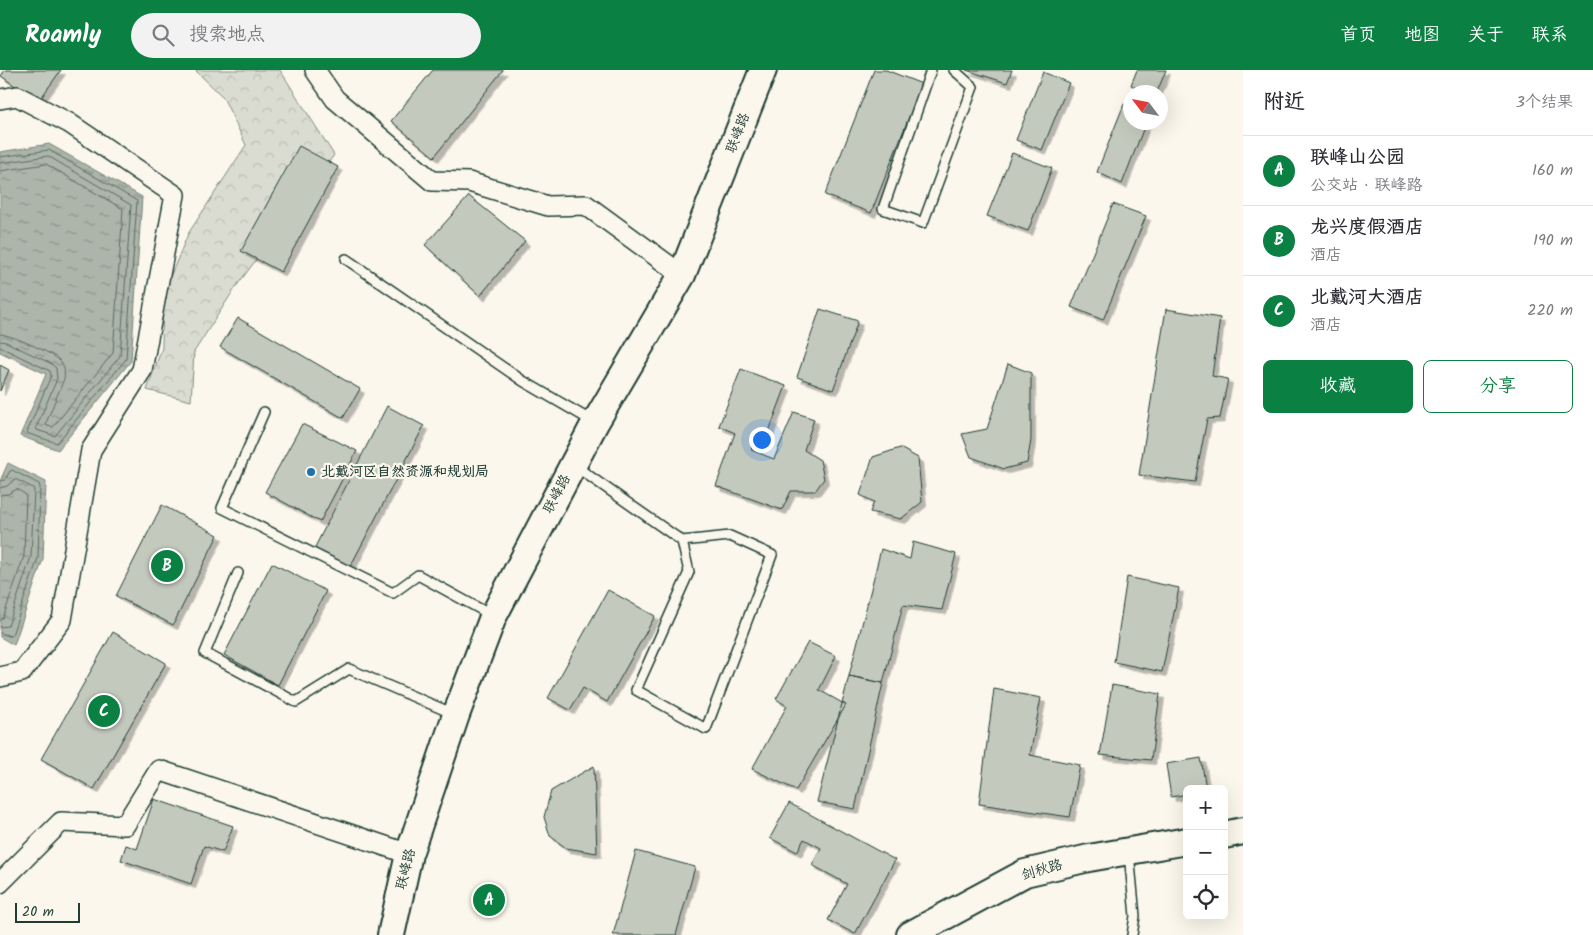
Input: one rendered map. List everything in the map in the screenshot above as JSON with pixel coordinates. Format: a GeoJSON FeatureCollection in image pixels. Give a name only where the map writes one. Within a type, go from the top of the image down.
{"type":"FeatureCollection","features":[{"type":"Feature","properties":{"kind":"main road","name":"联峰路"},"geometry":{"type":"LineString","coordinates":[[391,935],[409,854],[456,716],[493,617],[595,423],[672,295],[682,275],[763,70]]}},
{"type":"Feature","properties":{"kind":"main road"},"geometry":{"type":"LineString","coordinates":[[1228,834],[1243,831]]}},
{"type":"Feature","properties":{"kind":"main road","name":"剑秋路"},"geometry":{"type":"LineString","coordinates":[[910,935],[1025,873],[1090,858],[1183,842]]}},
{"type":"Feature","properties":{"kind":"street"},"geometry":{"type":"LineString","coordinates":[[315,70],[335,98],[432,181],[469,182],[548,206],[586,205],[682,275]]}},
{"type":"Feature","properties":{"kind":"street"},"geometry":{"type":"LineString","coordinates":[[0,99],[17,96],[69,123],[176,195],[142,370],[91,450],[62,620],[22,672],[0,676]]}},
{"type":"Feature","properties":{"kind":"street"},"geometry":{"type":"LineString","coordinates":[[0,883],[61,822],[125,825],[159,770],[409,854]]}},
{"type":"Feature","properties":{"kind":"lane"},"geometry":{"type":"LineString","coordinates":[[931,70],[883,209],[923,223],[973,87],[954,70]]}},
{"type":"Feature","properties":{"kind":"lane"},"geometry":{"type":"LineString","coordinates":[[346,259],[523,381],[595,423]]}},
{"type":"Feature","properties":{"kind":"lane"},"geometry":{"type":"LineString","coordinates":[[264,412],[222,508],[393,593],[418,575],[493,617]]}},
{"type":"Feature","properties":{"kind":"lane"},"geometry":{"type":"LineString","coordinates":[[572,465],[682,541],[730,536],[772,555],[706,729],[636,690],[689,572],[682,541]]}},
{"type":"Feature","properties":{"kind":"lane"},"geometry":{"type":"LineString","coordinates":[[238,573],[205,653],[296,702],[348,668],[456,716]]}},
{"type":"Feature","properties":{"kind":"lane"},"geometry":{"type":"LineString","coordinates":[[1129,852],[1135,916],[1132,935]]}},
{"type":"Feature","properties":{"kind":"green space"},"geometry":{"type":"Polygon","coordinates":[[[195,70],[280,70],[334,155],[235,288],[194,352],[191,401],[147,390],[162,348],[163,294],[188,234],[246,145],[223,97],[195,70]]]}},
{"type":"Feature","properties":{"kind":"water"},"geometry":{"type":"Polygon","coordinates":[[[49,144],[142,197],[131,361],[58,450],[20,436],[46,374],[0,352],[0,152],[49,144]]]}},
{"type":"Feature","properties":{"kind":"water"},"geometry":{"type":"Polygon","coordinates":[[[8,463],[46,482],[43,559],[14,645],[0,637],[0,481],[8,463]]]}},
{"type":"Feature","properties":{"kind":"building"},"geometry":{"type":"Polygon","coordinates":[[[5,70],[61,70],[38,102],[1,76],[5,70]]]}},
{"type":"Feature","properties":{"kind":"building"},"geometry":{"type":"Polygon","coordinates":[[[433,70],[503,70],[434,157],[391,121],[433,70]]]}},
{"type":"Feature","properties":{"kind":"building"},"geometry":{"type":"Polygon","coordinates":[[[874,70],[886,70],[922,84],[871,213],[825,195],[874,70]]]}},
{"type":"Feature","properties":{"kind":"building"},"geometry":{"type":"Polygon","coordinates":[[[966,70],[1012,70],[1007,83],[966,70]]]}},
{"type":"Feature","properties":{"kind":"building"},"geometry":{"type":"Polygon","coordinates":[[[1137,70],[1166,70],[1160,85],[1131,85],[1137,70]]]}},
{"type":"Feature","properties":{"kind":"building"},"geometry":{"type":"Polygon","coordinates":[[[1043,72],[1069,83],[1042,150],[1016,140],[1043,72]]]}},
{"type":"Feature","properties":{"kind":"building"},"geometry":{"type":"Polygon","coordinates":[[[1123,107],[1123,130],[1143,130],[1122,184],[1097,172],[1123,107]]]}},
{"type":"Feature","properties":{"kind":"building"},"geometry":{"type":"Polygon","coordinates":[[[299,146],[338,167],[281,272],[241,251],[299,146]]]}},
{"type":"Feature","properties":{"kind":"building"},"geometry":{"type":"Polygon","coordinates":[[[1012,153],[1052,168],[1028,231],[987,216],[1012,153]]]}},
{"type":"Feature","properties":{"kind":"building"},"geometry":{"type":"Polygon","coordinates":[[[469,196],[525,241],[480,296],[425,245],[469,196]]]}},
{"type":"Feature","properties":{"kind":"building"},"geometry":{"type":"Polygon","coordinates":[[[1113,204],[1146,216],[1103,320],[1071,307],[1113,204]]]}},
{"type":"Feature","properties":{"kind":"building"},"geometry":{"type":"Polygon","coordinates":[[[820,309],[858,321],[833,390],[797,377],[820,309]]]}},
{"type":"Feature","properties":{"kind":"building"},"geometry":{"type":"Polygon","coordinates":[[[1166,309],[1220,318],[1212,376],[1228,379],[1220,418],[1207,419],[1195,482],[1139,475],[1166,309]]]}},
{"type":"Feature","properties":{"kind":"building"},"geometry":{"type":"Polygon","coordinates":[[[238,318],[360,389],[343,418],[220,347],[238,318]]]}},
{"type":"Feature","properties":{"kind":"building"},"geometry":{"type":"Polygon","coordinates":[[[1008,364],[1031,373],[1031,440],[1027,463],[1004,469],[971,457],[962,434],[987,429],[1008,364]]]}},
{"type":"Feature","properties":{"kind":"building"},"geometry":{"type":"Polygon","coordinates":[[[0,365],[9,370],[0,391],[0,365]]]}},
{"type":"Feature","properties":{"kind":"building"},"geometry":{"type":"Polygon","coordinates":[[[741,369],[786,386],[765,442],[755,438],[751,450],[774,459],[794,412],[814,419],[804,450],[820,460],[824,479],[815,491],[791,491],[782,510],[716,486],[735,433],[719,426],[741,369]]]}},
{"type":"Feature","properties":{"kind":"building"},"geometry":{"type":"Polygon","coordinates":[[[387,406],[424,426],[349,569],[314,549],[387,406]]]}},
{"type":"Feature","properties":{"kind":"building","name":"北戴河区自然资源和规划局"},"geometry":{"type":"Polygon","coordinates":[[[302,424],[357,451],[320,522],[265,492],[302,424]]]}},
{"type":"Feature","properties":{"kind":"building"},"geometry":{"type":"Polygon","coordinates":[[[900,448],[918,458],[922,502],[901,519],[870,512],[874,502],[860,495],[873,457],[900,448]]]}},
{"type":"Feature","properties":{"kind":"building"},"geometry":{"type":"Polygon","coordinates":[[[162,505],[218,535],[173,625],[116,596],[162,505]]]}},
{"type":"Feature","properties":{"kind":"building"},"geometry":{"type":"Polygon","coordinates":[[[913,542],[956,554],[942,610],[903,605],[883,683],[849,676],[881,549],[910,559],[913,542]]]}},
{"type":"Feature","properties":{"kind":"building"},"geometry":{"type":"Polygon","coordinates":[[[272,563],[326,591],[278,685],[224,655],[272,563]]]}},
{"type":"Feature","properties":{"kind":"building"},"geometry":{"type":"Polygon","coordinates":[[[1127,577],[1179,588],[1162,672],[1114,662],[1127,577]]]}},
{"type":"Feature","properties":{"kind":"building"},"geometry":{"type":"Polygon","coordinates":[[[608,590],[655,616],[607,702],[583,688],[570,710],[548,698],[608,590]]]}},
{"type":"Feature","properties":{"kind":"building"},"geometry":{"type":"Polygon","coordinates":[[[113,632],[166,663],[94,789],[41,759],[113,632]]]}},
{"type":"Feature","properties":{"kind":"building"},"geometry":{"type":"Polygon","coordinates":[[[808,642],[836,656],[819,690],[846,705],[796,790],[752,769],[787,706],[776,699],[808,642]]]}},
{"type":"Feature","properties":{"kind":"building"},"geometry":{"type":"Polygon","coordinates":[[[849,676],[883,683],[855,809],[817,802],[849,676]]]}},
{"type":"Feature","properties":{"kind":"building"},"geometry":{"type":"Polygon","coordinates":[[[1112,685],[1160,694],[1151,760],[1100,755],[1112,685]]]}},
{"type":"Feature","properties":{"kind":"building"},"geometry":{"type":"Polygon","coordinates":[[[994,689],[1041,698],[1030,755],[1080,765],[1070,817],[979,804],[994,689]]]}},
{"type":"Feature","properties":{"kind":"building"},"geometry":{"type":"Polygon","coordinates":[[[1201,758],[1205,785],[1183,785],[1183,795],[1171,797],[1166,764],[1201,758]]]}},
{"type":"Feature","properties":{"kind":"building"},"geometry":{"type":"Polygon","coordinates":[[[594,766],[597,853],[566,848],[550,836],[544,817],[551,791],[594,766]]]}},
{"type":"Feature","properties":{"kind":"building"},"geometry":{"type":"Polygon","coordinates":[[[154,799],[233,826],[223,852],[204,846],[191,884],[121,860],[126,845],[137,849],[154,799]]]}},
{"type":"Feature","properties":{"kind":"building"},"geometry":{"type":"Polygon","coordinates":[[[789,803],[895,860],[855,934],[828,920],[847,884],[812,865],[821,848],[804,839],[797,852],[770,838],[789,803]]]}},
{"type":"Feature","properties":{"kind":"building"},"geometry":{"type":"Polygon","coordinates":[[[636,851],[695,867],[676,935],[613,935],[636,851]]]}},
{"type":"Feature","properties":{"kind":"place","name":"北戴河区自然资源和规划局"},"geometry":{"type":"Point","coordinates":[311,472]}},
{"type":"Feature","properties":{"kind":"place","name":"龙兴度假酒店"},"geometry":{"type":"Point","coordinates":[167,566]}},
{"type":"Feature","properties":{"kind":"place","name":"北戴河大酒店"},"geometry":{"type":"Point","coordinates":[104,711]}},
{"type":"Feature","properties":{"kind":"place","name":"联峰山公园"},"geometry":{"type":"Point","coordinates":[489,900]}}]}
